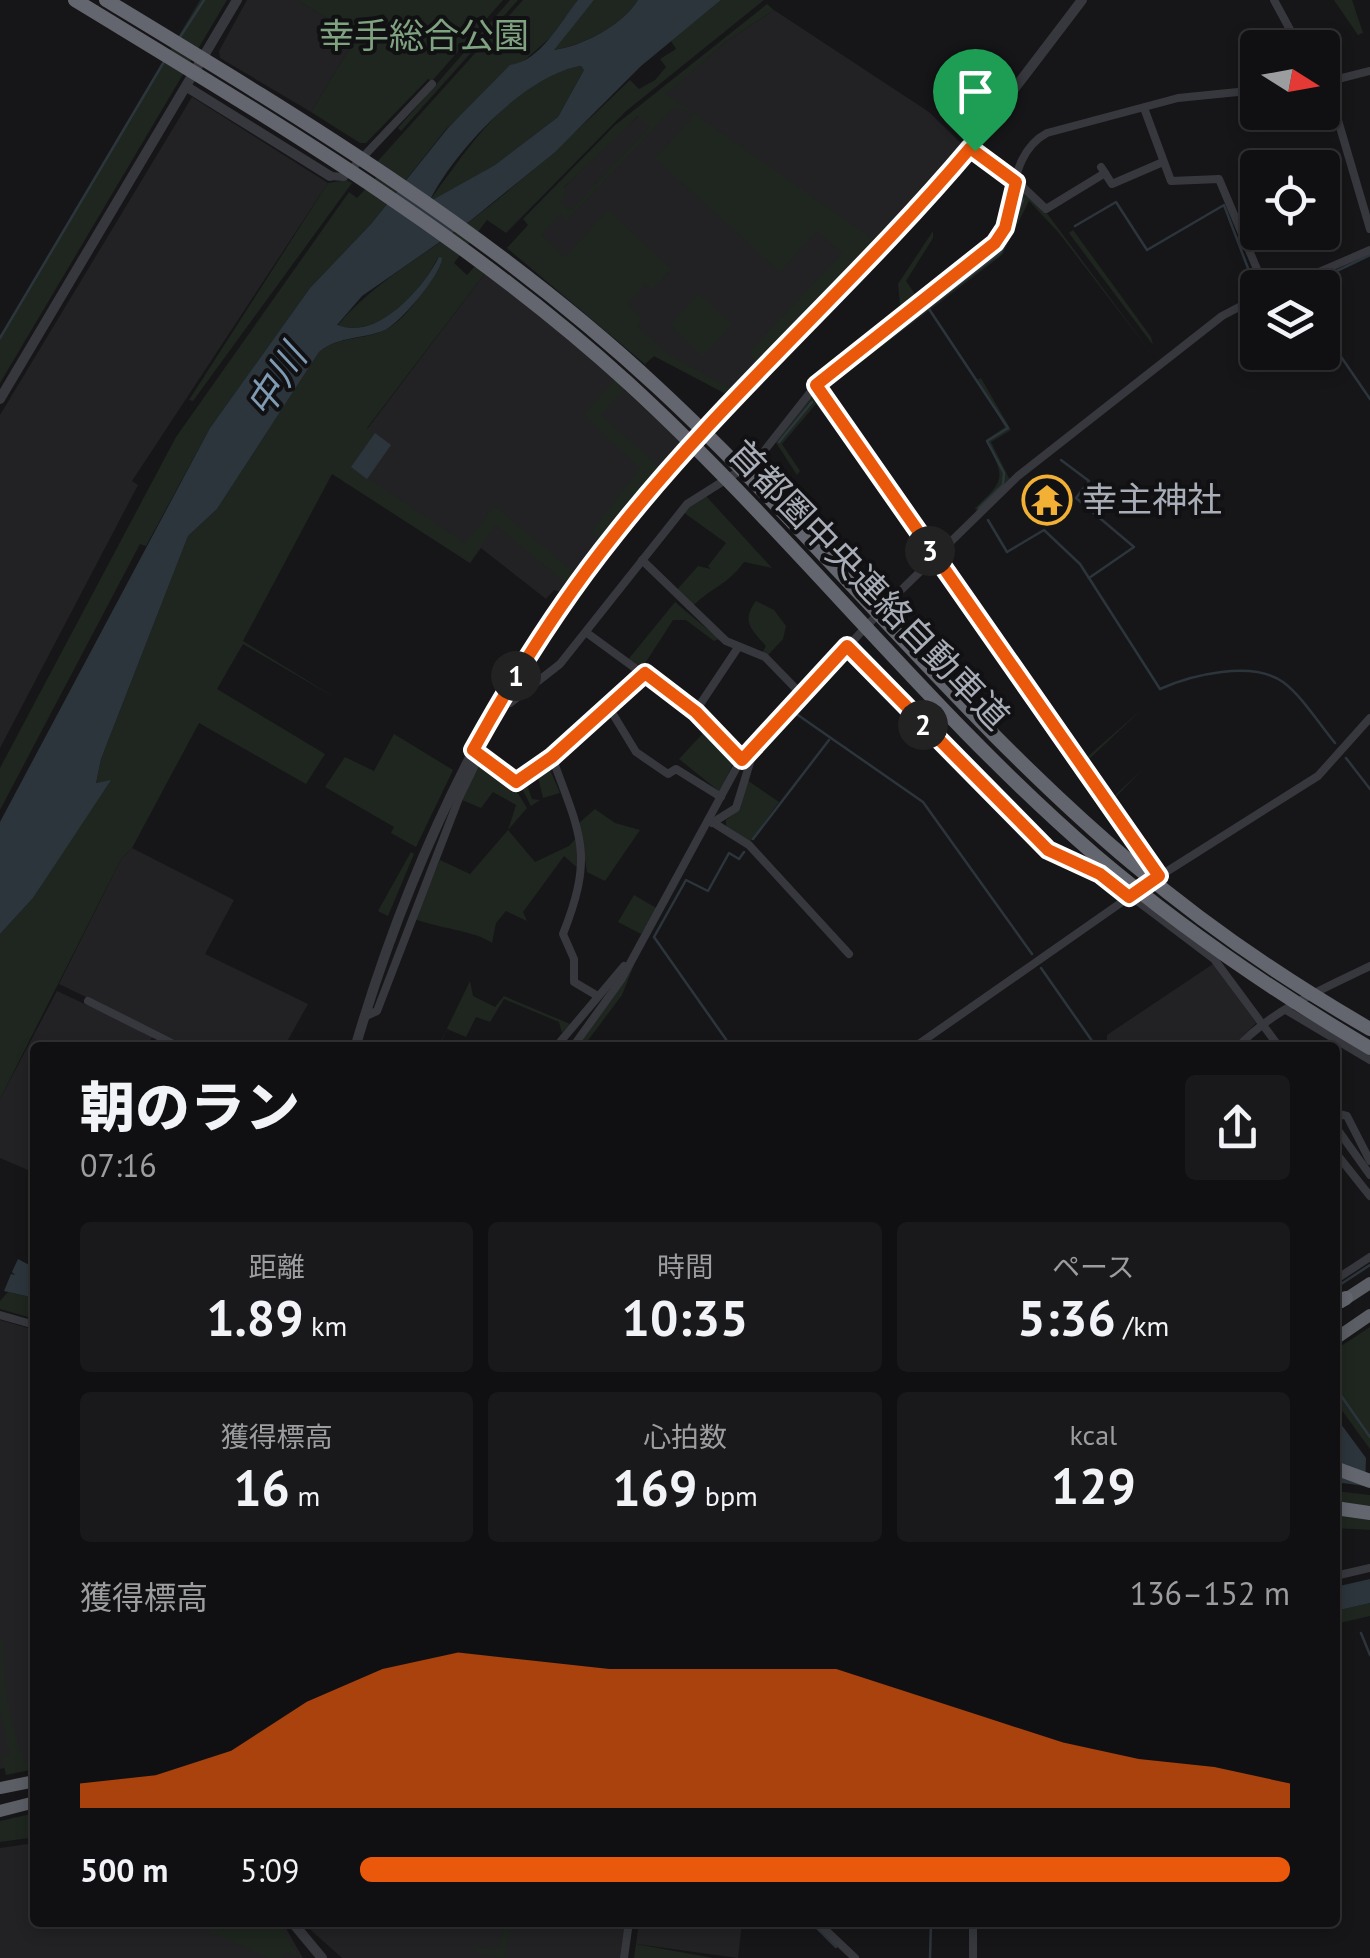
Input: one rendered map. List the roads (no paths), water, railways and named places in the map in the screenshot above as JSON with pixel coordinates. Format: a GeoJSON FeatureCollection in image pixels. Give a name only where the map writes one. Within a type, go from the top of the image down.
{"type":"FeatureCollection","features":[{"type":"Feature","properties":{"kind":"highway","name":"首都圏中央連絡自動車道"},"geometry":{"type":"LineString","coordinates":[[75,0],[388,194],[516,288],[629,384],[708,460],[945,710],[1094,854],[1241,968],[1370,1048]]}},
{"type":"Feature","properties":{"kind":"highway","name":"首都圏中央連絡自動車道"},"geometry":{"type":"LineString","coordinates":[[106,0],[371,162],[539,285],[690,418],[1015,755],[1132,863],[1236,944],[1370,1029]]}},
{"type":"Feature","properties":{"kind":"highway"},"geometry":{"type":"LineString","coordinates":[[1340,1302],[1370,1283]]}},
{"type":"Feature","properties":{"kind":"highway"},"geometry":{"type":"LineString","coordinates":[[1340,1335],[1370,1315]]}},
{"type":"Feature","properties":{"kind":"highway"},"geometry":{"type":"LineString","coordinates":[[1340,1470],[1370,1482]]}},
{"type":"Feature","properties":{"kind":"highway"},"geometry":{"type":"LineString","coordinates":[[1340,1480],[1370,1490]]}},
{"type":"Feature","properties":{"kind":"highway"},"geometry":{"type":"LineString","coordinates":[[1340,1509],[1370,1513]]}},
{"type":"Feature","properties":{"kind":"highway"},"geometry":{"type":"LineString","coordinates":[[0,1788],[30,1781]]}},
{"type":"Feature","properties":{"kind":"highway"},"geometry":{"type":"LineString","coordinates":[[0,1811],[30,1803]]}},
{"type":"Feature","properties":{"kind":"street"},"geometry":{"type":"LineString","coordinates":[[0,400],[237,0]]}},
{"type":"Feature","properties":{"kind":"street"},"geometry":{"type":"LineString","coordinates":[[357,1042],[410,884],[498,706],[589,566],[646,495],[878,253],[970,148],[1082,0]]}},
{"type":"Feature","properties":{"kind":"street"},"geometry":{"type":"LineString","coordinates":[[1274,0],[1290,30]]}},
{"type":"Feature","properties":{"kind":"street"},"geometry":{"type":"LineString","coordinates":[[1340,79],[1370,71]]}},
{"type":"Feature","properties":{"kind":"street"},"geometry":{"type":"LineString","coordinates":[[187,87],[330,176],[344,177],[432,84]]}},
{"type":"Feature","properties":{"kind":"street"},"geometry":{"type":"LineString","coordinates":[[498,706],[510,704],[560,664],[686,504],[730,473],[757,460],[816,385],[988,251],[1005,228],[1022,159],[1040,137],[1178,98],[1240,92]]}},
{"type":"Feature","properties":{"kind":"street"},"geometry":{"type":"LineString","coordinates":[[1144,108],[1171,182],[1220,179],[1258,270]]}},
{"type":"Feature","properties":{"kind":"street"},"geometry":{"type":"LineString","coordinates":[[1340,130],[1370,228]]}},
{"type":"Feature","properties":{"kind":"street"},"geometry":{"type":"LineString","coordinates":[[970,148],[1046,208],[1103,170],[1112,184],[1163,162]]}},
{"type":"Feature","properties":{"kind":"street"},"geometry":{"type":"LineString","coordinates":[[1324,270],[1370,250]]}},
{"type":"Feature","properties":{"kind":"street"},"geometry":{"type":"LineString","coordinates":[[576,1042],[613,993],[721,797],[744,763],[802,695],[1018,476],[1206,327],[1240,307]]}},
{"type":"Feature","properties":{"kind":"street"},"geometry":{"type":"LineString","coordinates":[[816,385],[1159,876]]}},
{"type":"Feature","properties":{"kind":"street"},"geometry":{"type":"LineString","coordinates":[[642,560],[737,649],[765,657],[802,695]]}},
{"type":"Feature","properties":{"kind":"street"},"geometry":{"type":"LineString","coordinates":[[586,633],[638,674]]}},
{"type":"Feature","properties":{"kind":"street"},"geometry":{"type":"LineString","coordinates":[[847,646],[1048,850],[1100,874],[1214,959],[1276,1042]]}},
{"type":"Feature","properties":{"kind":"street"},"geometry":{"type":"LineString","coordinates":[[696,712],[737,649]]}},
{"type":"Feature","properties":{"kind":"street"},"geometry":{"type":"LineString","coordinates":[[477,752],[516,782],[552,757],[638,674],[645,673],[696,712],[744,763]]}},
{"type":"Feature","properties":{"kind":"street"},"geometry":{"type":"LineString","coordinates":[[608,706],[647,763],[668,774],[676,769],[721,797]]}},
{"type":"Feature","properties":{"kind":"street"},"geometry":{"type":"LineString","coordinates":[[922,1042],[1159,876],[1318,776],[1370,718]]}},
{"type":"Feature","properties":{"kind":"street"},"geometry":{"type":"LineString","coordinates":[[552,757],[584,860],[579,894],[564,934],[574,959],[574,982],[596,995]]}},
{"type":"Feature","properties":{"kind":"street"},"geometry":{"type":"LineString","coordinates":[[711,821],[736,808],[744,763]]}},
{"type":"Feature","properties":{"kind":"street"},"geometry":{"type":"LineString","coordinates":[[711,821],[749,846],[849,954]]}},
{"type":"Feature","properties":{"kind":"street"},"geometry":{"type":"LineString","coordinates":[[560,1042],[596,995],[631,959]]}},
{"type":"Feature","properties":{"kind":"street"},"geometry":{"type":"LineString","coordinates":[[1244,1042],[1286,1010],[1370,966]]}},
{"type":"Feature","properties":{"kind":"street"},"geometry":{"type":"LineString","coordinates":[[88,1000],[170,1042]]}},
{"type":"Feature","properties":{"kind":"street"},"geometry":{"type":"LineString","coordinates":[[1286,1010],[1340,1042]]}},
{"type":"Feature","properties":{"kind":"street"},"geometry":{"type":"LineString","coordinates":[[1340,1042],[1370,1060]]}},
{"type":"Feature","properties":{"kind":"street"},"geometry":{"type":"LineString","coordinates":[[1340,1114],[1346,1116],[1370,1161]]}},
{"type":"Feature","properties":{"kind":"street"},"geometry":{"type":"LineString","coordinates":[[1340,1133],[1370,1175]]}},
{"type":"Feature","properties":{"kind":"street"},"geometry":{"type":"LineString","coordinates":[[1340,1158],[1370,1196]]}},
{"type":"Feature","properties":{"kind":"street"},"geometry":{"type":"LineString","coordinates":[[1340,1277],[1370,1258]]}},
{"type":"Feature","properties":{"kind":"street"},"geometry":{"type":"LineString","coordinates":[[0,1315],[30,1324]]}},
{"type":"Feature","properties":{"kind":"street"},"geometry":{"type":"LineString","coordinates":[[1340,1575],[1370,1568]]}},
{"type":"Feature","properties":{"kind":"street"},"geometry":{"type":"LineString","coordinates":[[296,1927],[322,1958]]}},
{"type":"Feature","properties":{"kind":"street"},"geometry":{"type":"LineString","coordinates":[[624,1958],[629,1927]]}},
{"type":"Feature","properties":{"kind":"street"},"geometry":{"type":"LineString","coordinates":[[822,1927],[855,1958]]}},
{"type":"Feature","properties":{"kind":"street"},"geometry":{"type":"LineString","coordinates":[[972,1958],[973,1927]]}},
{"type":"Feature","properties":{"kind":"street"},"geometry":{"type":"LineString","coordinates":[[840,1944],[840,1958]]}},
{"type":"Feature","properties":{"kind":"water","name":"中川"},"geometry":{"type":"Polygon","coordinates":[[[578,0],[594,0],[554,50],[600,33],[622,18],[638,0],[721,0],[641,66],[555,152],[470,221],[362,296],[337,325],[367,326],[382,319],[410,297],[442,258],[427,286],[392,326],[335,343],[319,352],[217,509],[188,536],[101,759],[96,783],[111,780],[33,898],[0,934],[0,822],[210,428],[310,288],[371,224],[448,128],[510,65],[540,48],[578,0]],[[581,66],[559,72],[514,100],[472,140],[429,202],[495,165],[558,117],[584,70],[581,66]]]}},
{"type":"Feature","properties":{"kind":"water"},"geometry":{"type":"Polygon","coordinates":[[[375,433],[391,445],[367,479],[351,467],[375,433]]]}},
{"type":"Feature","properties":{"kind":"water"},"geometry":{"type":"Polygon","coordinates":[[[18,1259],[30,1265],[30,1297],[4,1291],[11,1274],[15,1275],[12,1272],[18,1259]]]}},
{"type":"Feature","properties":{"kind":"water"},"geometry":{"type":"Polygon","coordinates":[[[1340,1423],[1366,1458],[1365,1486],[1340,1483],[1340,1423]]]}},
{"type":"Feature","properties":{"kind":"water"},"geometry":{"type":"Polygon","coordinates":[[[1370,1579],[1370,1603],[1340,1610],[1340,1586],[1370,1579]]]}},
{"type":"Feature","properties":{"kind":"waterway"},"geometry":{"type":"LineString","coordinates":[[180,37],[204,0]]}},
{"type":"Feature","properties":{"kind":"waterway"},"geometry":{"type":"LineString","coordinates":[[0,338],[165,60]]}},
{"type":"Feature","properties":{"kind":"waterway"},"geometry":{"type":"LineString","coordinates":[[826,386],[1001,252],[1023,200]]}},
{"type":"Feature","properties":{"kind":"waterway"},"geometry":{"type":"LineString","coordinates":[[1075,226],[1116,202],[1147,250],[1224,205],[1249,270]]}},
{"type":"Feature","properties":{"kind":"waterway"},"geometry":{"type":"LineString","coordinates":[[1339,270],[1370,255]]}},
{"type":"Feature","properties":{"kind":"waterway"},"geometry":{"type":"LineString","coordinates":[[929,309],[1008,428],[987,441],[1004,473],[1003,485],[979,508]]}},
{"type":"Feature","properties":{"kind":"waterway"},"geometry":{"type":"LineString","coordinates":[[1340,355],[1370,399]]}},
{"type":"Feature","properties":{"kind":"waterway"},"geometry":{"type":"LineString","coordinates":[[779,442],[812,402]]}},
{"type":"Feature","properties":{"kind":"waterway"},"geometry":{"type":"LineString","coordinates":[[1061,460],[1089,481],[1076,498],[1134,547],[1089,578]]}},
{"type":"Feature","properties":{"kind":"waterway"},"geometry":{"type":"LineString","coordinates":[[988,520],[1007,552],[1044,530],[1080,564],[1160,689],[1222,672],[1270,675],[1297,695],[1335,743]]}},
{"type":"Feature","properties":{"kind":"waterway"},"geometry":{"type":"LineString","coordinates":[[845,659],[795,713],[923,802],[1032,954]]}},
{"type":"Feature","properties":{"kind":"waterway"},"geometry":{"type":"LineString","coordinates":[[753,839],[829,740]]}},
{"type":"Feature","properties":{"kind":"waterway"},"geometry":{"type":"LineString","coordinates":[[1346,758],[1370,789]]}},
{"type":"Feature","properties":{"kind":"waterway"},"geometry":{"type":"LineString","coordinates":[[728,1042],[654,937],[686,880],[708,891],[729,853],[739,859],[744,852]]}},
{"type":"Feature","properties":{"kind":"waterway"},"geometry":{"type":"LineString","coordinates":[[1041,968],[1093,1042]]}},
{"type":"Feature","properties":{"kind":"waterway"},"geometry":{"type":"LineString","coordinates":[[1340,1285],[1370,1265]]}},
{"type":"Feature","properties":{"kind":"waterway"},"geometry":{"type":"LineString","coordinates":[[1340,1394],[1370,1437]]}},
{"type":"Feature","properties":{"kind":"waterway"},"geometry":{"type":"LineString","coordinates":[[1361,1633],[1370,1655]]}},
{"type":"Feature","properties":{"kind":"waterway"},"geometry":{"type":"LineString","coordinates":[[816,1927],[836,1947]]}},
{"type":"Feature","properties":{"kind":"waterway"},"geometry":{"type":"LineString","coordinates":[[930,1958],[931,1927]]}},
{"type":"Feature","properties":{"kind":"place","name":"幸主神社"},"geometry":{"type":"Point","coordinates":[1047,500]}},
{"type":"Feature","properties":{"kind":"park label","name":"幸手総合公園"},"geometry":{"type":"Point","coordinates":[424,36]}}]}
